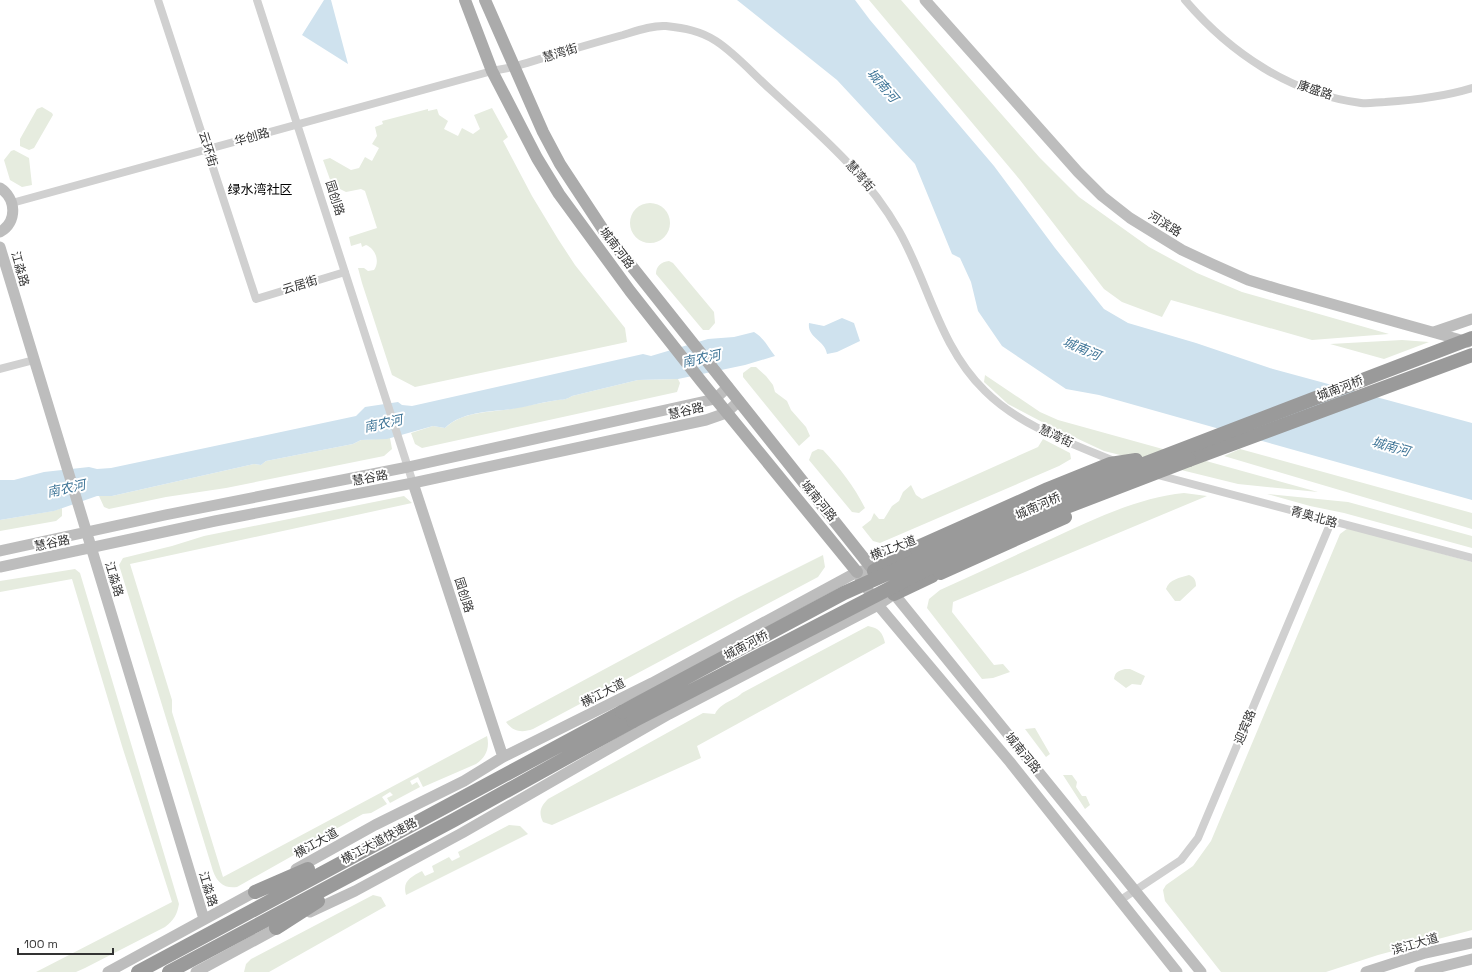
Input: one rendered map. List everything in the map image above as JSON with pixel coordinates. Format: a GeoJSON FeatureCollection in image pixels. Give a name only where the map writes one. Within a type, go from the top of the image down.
{"type":"FeatureCollection","features":[{"type":"Feature","properties":{"kind":"highway","name":"城南河桥"},"geometry":{"type":"LineString","coordinates":[[622,712],[844,593],[1068,493],[1472,338]]}},
{"type":"Feature","properties":{"kind":"highway","name":"城南河桥"},"geometry":{"type":"LineString","coordinates":[[633,721],[954,555],[1030,520],[1472,355]]}},
{"type":"Feature","properties":{"kind":"highway"},"geometry":{"type":"LineString","coordinates":[[874,570],[916,548],[1048,489],[1110,464],[1168,454]]}},
{"type":"Feature","properties":{"kind":"highway"},"geometry":{"type":"LineString","coordinates":[[894,594],[1065,517],[1128,492],[1189,460]]}},
{"type":"Feature","properties":{"kind":"highway","name":"横江大道快速路"},"geometry":{"type":"LineString","coordinates":[[138,972],[622,712]]}},
{"type":"Feature","properties":{"kind":"highway","name":"横江大道快速路"},"geometry":{"type":"LineString","coordinates":[[169,972],[454,820],[633,721]]}},
{"type":"Feature","properties":{"kind":"highway"},"geometry":{"type":"LineString","coordinates":[[255,892],[297,875],[398,826],[439,809]]}},
{"type":"Feature","properties":{"kind":"highway"},"geometry":{"type":"LineString","coordinates":[[276,928],[338,888],[409,848],[454,820]]}},
{"type":"Feature","properties":{"kind":"main road","name":"城南河路"},"geometry":{"type":"LineString","coordinates":[[465,0],[492,71],[537,158],[559,194],[630,292],[726,413],[857,572]]}},
{"type":"Feature","properties":{"kind":"main road","name":"城南河路"},"geometry":{"type":"LineString","coordinates":[[485,0],[513,67],[543,132],[560,164],[578,192],[626,260],[874,570]]}},
{"type":"Feature","properties":{"kind":"street","name":"云环街"},"geometry":{"type":"LineString","coordinates":[[158,0],[256,299]]}},
{"type":"Feature","properties":{"kind":"street","name":"园创路"},"geometry":{"type":"LineString","coordinates":[[257,0],[503,757]]}},
{"type":"Feature","properties":{"kind":"street","name":"河滨路"},"geometry":{"type":"LineString","coordinates":[[925,0],[1078,172],[1102,196],[1154,234],[1182,250],[1248,280],[1472,343]]}},
{"type":"Feature","properties":{"kind":"street","name":"康盛路"},"geometry":{"type":"LineString","coordinates":[[1185,0],[1205,23],[1237,51],[1274,74],[1312,92],[1362,103],[1447,96],[1472,88]]}},
{"type":"Feature","properties":{"kind":"street","name":"慧湾街"},"geometry":{"type":"LineString","coordinates":[[492,71],[513,67],[610,38],[663,26],[692,29],[716,42],[836,149],[874,192],[899,231],[920,274],[936,318],[955,356],[985,391],[1019,418],[1042,430],[1123,465],[1156,475]]}},
{"type":"Feature","properties":{"kind":"street","name":"华创路"},"geometry":{"type":"LineString","coordinates":[[12,203],[492,71]]}},
{"type":"Feature","properties":{"kind":"street"},"geometry":{"type":"LineString","coordinates":[[0,188],[8,194],[12,203],[13,216],[10,223],[0,232]]}},
{"type":"Feature","properties":{"kind":"street","name":"江淼路"},"geometry":{"type":"LineString","coordinates":[[0,247],[204,919]]}},
{"type":"Feature","properties":{"kind":"street","name":"云居街"},"geometry":{"type":"LineString","coordinates":[[256,299],[345,272]]}},
{"type":"Feature","properties":{"kind":"street"},"geometry":{"type":"LineString","coordinates":[[1434,332],[1472,319]]}},
{"type":"Feature","properties":{"kind":"street"},"geometry":{"type":"LineString","coordinates":[[0,369],[34,360]]}},
{"type":"Feature","properties":{"kind":"street","name":"慧谷路"},"geometry":{"type":"LineString","coordinates":[[0,550],[408,467],[715,399],[728,387]]}},
{"type":"Feature","properties":{"kind":"street","name":"慧谷路"},"geometry":{"type":"LineString","coordinates":[[0,566],[215,521],[413,483],[706,420],[726,413],[739,401]]}},
{"type":"Feature","properties":{"kind":"street","name":"横江大道"},"geometry":{"type":"LineString","coordinates":[[108,972],[375,825],[464,781],[503,757],[652,683],[857,572],[874,570],[896,563],[1039,498],[1123,465]]}},
{"type":"Feature","properties":{"kind":"street"},"geometry":{"type":"LineString","coordinates":[[196,972],[276,928],[355,891],[456,837],[669,714],[878,605],[929,573],[1001,540],[1156,475]]}},
{"type":"Feature","properties":{"kind":"street","name":"青奥北路"},"geometry":{"type":"LineString","coordinates":[[1156,475],[1472,558]]}},
{"type":"Feature","properties":{"kind":"street","name":"迎宾路"},"geometry":{"type":"LineString","coordinates":[[1119,901],[1181,860],[1202,831],[1331,522]]}},
{"type":"Feature","properties":{"kind":"street","name":"城南河路"},"geometry":{"type":"LineString","coordinates":[[874,570],[1201,972]]}},
{"type":"Feature","properties":{"kind":"street","name":"城南河路"},"geometry":{"type":"LineString","coordinates":[[857,572],[878,605],[1010,762],[1119,901],[1178,972]]}},
{"type":"Feature","properties":{"kind":"street","name":"滨江大道"},"geometry":{"type":"LineString","coordinates":[[1366,972],[1425,953],[1472,943]]}},
{"type":"Feature","properties":{"kind":"street"},"geometry":{"type":"LineString","coordinates":[[1420,972],[1472,959]]}},
{"type":"Feature","properties":{"kind":"shaded area"},"geometry":{"type":"Polygon","coordinates":[[[869,0],[901,0],[1040,158],[1079,197],[1149,247],[1197,273],[1242,292],[1389,334],[1312,340],[1171,300],[1162,317],[1122,302],[1104,289],[1020,180],[869,0]]]}},
{"type":"Feature","properties":{"kind":"shaded area"},"geometry":{"type":"Polygon","coordinates":[[[42,107],[53,115],[34,148],[29,150],[20,146],[20,139],[37,109],[42,107]]]}},
{"type":"Feature","properties":{"kind":"shaded area"},"geometry":{"type":"Polygon","coordinates":[[[492,108],[508,137],[503,141],[532,196],[575,265],[625,328],[627,342],[415,387],[392,375],[362,283],[358,268],[364,268],[368,271],[374,270],[377,263],[375,253],[366,245],[362,247],[361,243],[351,246],[349,237],[377,228],[365,191],[361,189],[346,192],[332,185],[323,160],[330,158],[351,170],[359,168],[365,157],[372,161],[379,148],[372,144],[377,136],[375,127],[383,124],[382,121],[428,109],[428,111],[437,109],[439,115],[448,121],[444,129],[458,136],[462,128],[473,134],[480,129],[474,115],[492,108]]]}},
{"type":"Feature","properties":{"kind":"shaded area"},"geometry":{"type":"Polygon","coordinates":[[[14,150],[29,158],[32,185],[22,187],[10,180],[4,160],[11,151],[14,150]]]}},
{"type":"Feature","properties":{"kind":"shaded area"},"geometry":{"type":"Polygon","coordinates":[[[650,203],[658,205],[664,209],[668,215],[670,223],[668,231],[664,237],[658,241],[650,243],[642,241],[636,237],[632,231],[630,223],[632,215],[636,209],[642,205],[650,203]]]}},
{"type":"Feature","properties":{"kind":"shaded area"},"geometry":{"type":"Polygon","coordinates":[[[669,261],[673,263],[714,312],[715,323],[709,330],[703,330],[656,274],[660,265],[669,261]]]}},
{"type":"Feature","properties":{"kind":"shaded area"},"geometry":{"type":"Polygon","coordinates":[[[1402,340],[1429,342],[1384,359],[1330,344],[1402,340]]]}},
{"type":"Feature","properties":{"kind":"shaded area"},"geometry":{"type":"Polygon","coordinates":[[[751,367],[756,367],[766,376],[773,385],[775,392],[787,401],[791,410],[806,427],[810,436],[799,446],[743,377],[743,373],[751,367]]]}},
{"type":"Feature","properties":{"kind":"shaded area"},"geometry":{"type":"Polygon","coordinates":[[[985,375],[1040,412],[1058,420],[1318,492],[1238,484],[1104,451],[1044,423],[1008,404],[984,382],[985,375]]]}},
{"type":"Feature","properties":{"kind":"shaded area"},"geometry":{"type":"Polygon","coordinates":[[[678,379],[680,383],[677,392],[422,448],[415,444],[411,433],[433,426],[445,428],[452,422],[469,415],[565,399],[638,380],[678,379]]]}},
{"type":"Feature","properties":{"kind":"shaded area"},"geometry":{"type":"Polygon","coordinates":[[[390,438],[392,449],[384,456],[226,488],[166,497],[109,509],[104,507],[99,496],[112,496],[254,464],[261,465],[266,461],[353,444],[361,440],[390,438]]]}},
{"type":"Feature","properties":{"kind":"shaded area"},"geometry":{"type":"Polygon","coordinates":[[[1043,439],[1070,453],[1071,459],[1059,466],[880,543],[873,541],[862,527],[871,520],[874,513],[879,519],[884,519],[892,506],[899,501],[903,492],[911,485],[916,495],[922,499],[1038,447],[1043,439]]]}},
{"type":"Feature","properties":{"kind":"shaded area"},"geometry":{"type":"Polygon","coordinates":[[[818,449],[823,450],[829,456],[856,492],[865,508],[859,513],[852,512],[809,460],[812,452],[818,449]]]}},
{"type":"Feature","properties":{"kind":"shaded area"},"geometry":{"type":"Polygon","coordinates":[[[1240,449],[1472,513],[1472,529],[1224,456],[1240,449]]]}},
{"type":"Feature","properties":{"kind":"shaded area"},"geometry":{"type":"Polygon","coordinates":[[[1184,493],[1207,496],[953,602],[952,612],[994,665],[1003,664],[1010,672],[993,678],[982,679],[927,608],[929,599],[940,590],[1083,524],[1116,510],[1149,499],[1184,493]]]}},
{"type":"Feature","properties":{"kind":"shaded area"},"geometry":{"type":"Polygon","coordinates":[[[1267,494],[1348,502],[1472,536],[1472,548],[1344,513],[1310,506],[1267,494]]]}},
{"type":"Feature","properties":{"kind":"shaded area"},"geometry":{"type":"Polygon","coordinates":[[[404,496],[412,503],[130,564],[172,700],[172,712],[223,877],[487,736],[488,744],[485,755],[476,764],[423,787],[418,777],[410,781],[412,785],[417,782],[420,787],[390,803],[387,798],[393,795],[390,792],[382,797],[387,804],[371,813],[363,814],[332,831],[317,842],[237,887],[225,886],[219,881],[213,871],[119,565],[123,558],[172,546],[204,536],[404,496]]]}},
{"type":"Feature","properties":{"kind":"shaded area"},"geometry":{"type":"Polygon","coordinates":[[[62,508],[62,516],[56,521],[0,531],[0,520],[53,511],[62,508]]]}},
{"type":"Feature","properties":{"kind":"shaded area"},"geometry":{"type":"Polygon","coordinates":[[[1348,528],[1472,562],[1472,930],[1378,955],[1326,972],[1221,972],[1165,901],[1163,890],[1166,885],[1193,866],[1211,841],[1340,534],[1348,528]]]}},
{"type":"Feature","properties":{"kind":"shaded area"},"geometry":{"type":"Polygon","coordinates":[[[823,555],[825,567],[818,577],[533,729],[518,731],[506,722],[737,598],[823,555]]]}},
{"type":"Feature","properties":{"kind":"shaded area"},"geometry":{"type":"Polygon","coordinates":[[[75,569],[80,573],[179,904],[175,917],[165,927],[85,968],[76,972],[36,972],[172,902],[122,746],[72,579],[0,592],[0,581],[75,569]]]}},
{"type":"Feature","properties":{"kind":"shaded area"},"geometry":{"type":"Polygon","coordinates":[[[1189,575],[1196,582],[1196,586],[1180,601],[1175,601],[1166,589],[1167,586],[1175,579],[1189,575]]]}},
{"type":"Feature","properties":{"kind":"shaded area"},"geometry":{"type":"Polygon","coordinates":[[[868,626],[875,628],[880,632],[885,643],[697,746],[701,758],[552,825],[543,822],[541,809],[548,799],[703,713],[715,714],[724,704],[742,693],[868,626]]]}},
{"type":"Feature","properties":{"kind":"shaded area"},"geometry":{"type":"Polygon","coordinates":[[[1130,669],[1145,676],[1141,685],[1132,684],[1126,688],[1114,679],[1117,672],[1130,669]]]}},
{"type":"Feature","properties":{"kind":"shaded area"},"geometry":{"type":"Polygon","coordinates":[[[1035,728],[1050,754],[1046,757],[1025,729],[1035,728]]]}},
{"type":"Feature","properties":{"kind":"shaded area"},"geometry":{"type":"Polygon","coordinates":[[[1063,775],[1072,775],[1077,782],[1076,787],[1082,796],[1086,796],[1090,805],[1085,809],[1063,775]]]}},
{"type":"Feature","properties":{"kind":"shaded area"},"geometry":{"type":"Polygon","coordinates":[[[509,825],[520,826],[528,834],[406,895],[406,883],[414,875],[422,871],[425,876],[434,872],[432,866],[449,857],[452,861],[460,857],[458,852],[509,825]]]}},
{"type":"Feature","properties":{"kind":"shaded area"},"geometry":{"type":"Polygon","coordinates":[[[373,895],[381,897],[386,906],[269,972],[244,972],[246,964],[251,959],[373,895]]]}},
{"type":"Feature","properties":{"kind":"water"},"geometry":{"type":"Polygon","coordinates":[[[324,0],[331,0],[348,64],[302,35],[324,0]]]}},
{"type":"Feature","properties":{"kind":"water","name":"城南河"},"geometry":{"type":"Polygon","coordinates":[[[737,0],[855,0],[870,20],[994,166],[1055,248],[1104,309],[1128,323],[1196,343],[1273,369],[1472,423],[1472,500],[1099,395],[1066,389],[1002,346],[978,311],[971,282],[960,258],[952,254],[915,164],[837,80],[737,0]]]}},
{"type":"Feature","properties":{"kind":"water"},"geometry":{"type":"Polygon","coordinates":[[[842,318],[854,323],[860,341],[837,352],[827,354],[823,345],[813,336],[809,328],[809,323],[824,326],[842,318]]]}},
{"type":"Feature","properties":{"kind":"water","name":"南农河"},"geometry":{"type":"Polygon","coordinates":[[[754,332],[763,340],[775,356],[745,365],[678,379],[638,380],[572,396],[570,398],[512,409],[477,413],[460,418],[445,428],[433,426],[387,439],[361,440],[353,444],[266,461],[261,465],[254,464],[112,496],[97,496],[54,511],[0,520],[0,480],[14,480],[44,472],[89,467],[97,469],[111,468],[356,416],[365,407],[398,402],[402,405],[412,406],[643,354],[651,356],[708,339],[734,337],[754,332]]]}},
{"type":"Feature","properties":{"kind":"district","name":"绿水湾社区"},"geometry":{"type":"Point","coordinates":[260,189]}}]}
